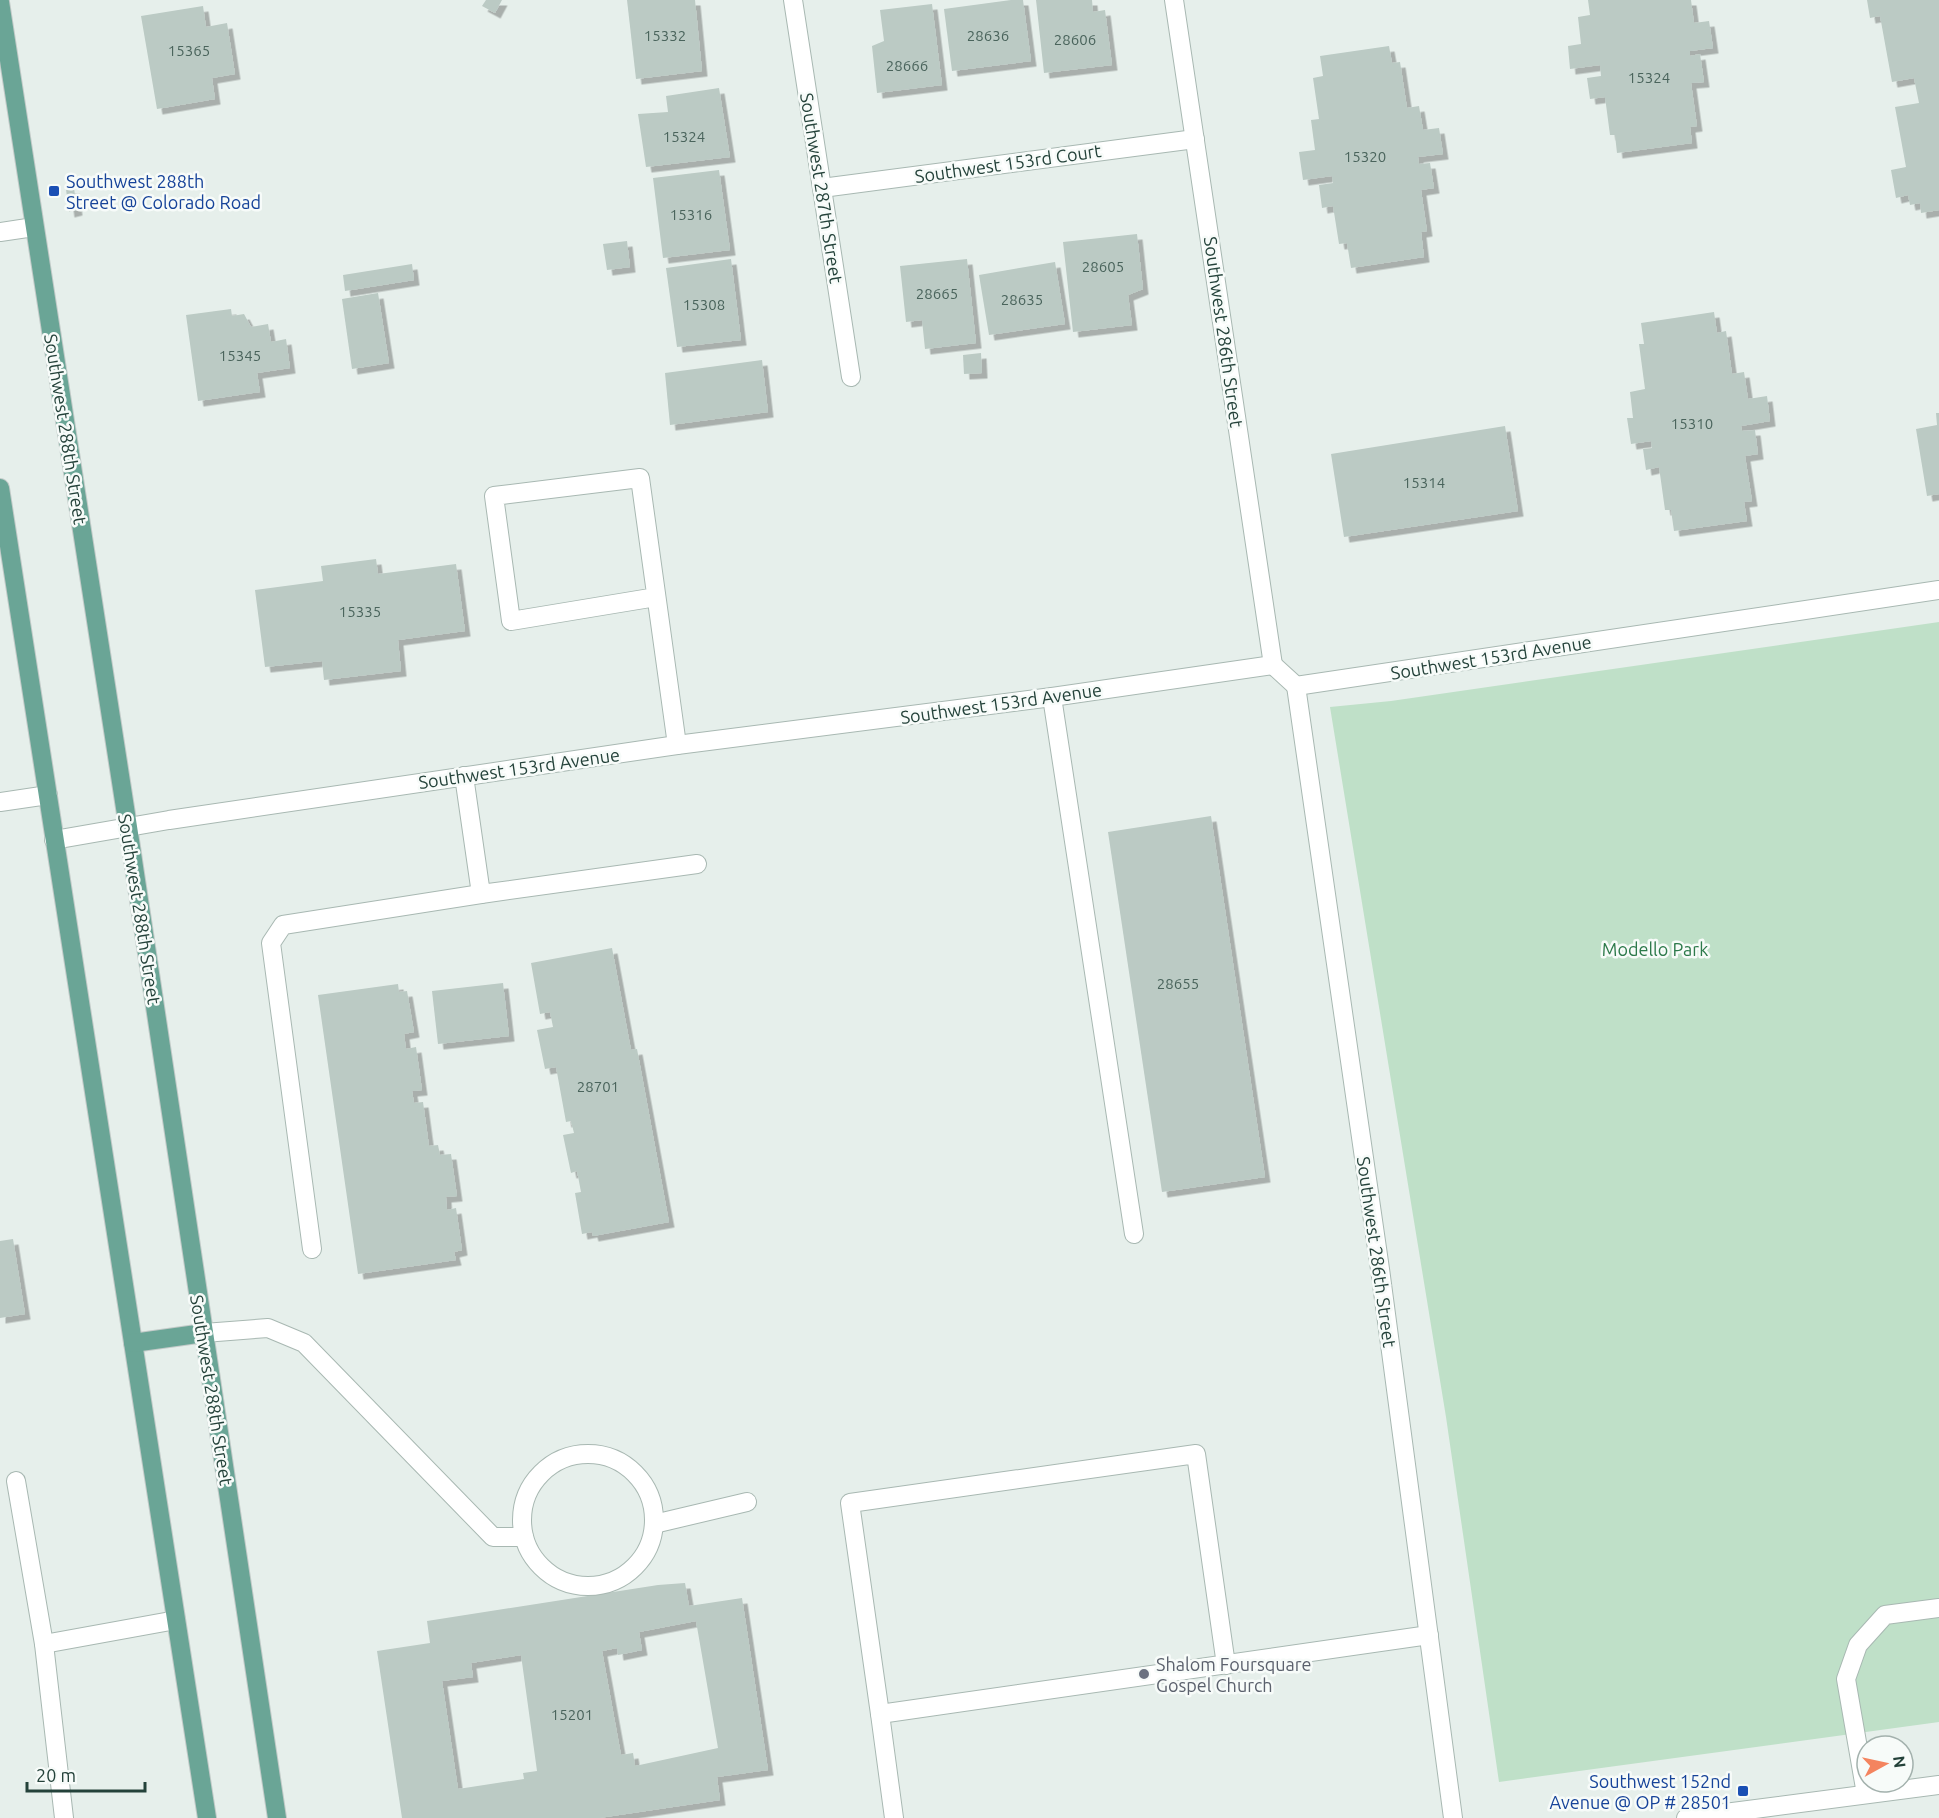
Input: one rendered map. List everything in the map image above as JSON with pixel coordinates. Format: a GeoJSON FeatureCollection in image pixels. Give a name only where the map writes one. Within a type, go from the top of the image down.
{"type":"FeatureCollection","features":[{"type":"Feature","properties":{"kind":"main road","name":"Southwest 288th Street"},"geometry":{"type":"LineString","coordinates":[[0,2],[128,827],[277,1818]]}},
{"type":"Feature","properties":{"kind":"main road"},"geometry":{"type":"LineString","coordinates":[[0,488],[207,1818]]}},
{"type":"Feature","properties":{"kind":"main road"},"geometry":{"type":"LineString","coordinates":[[133,1343],[204,1333]]}},
{"type":"Feature","properties":{"kind":"street","name":"Southwest 287th Street"},"geometry":{"type":"LineString","coordinates":[[793,0],[851,377]]}},
{"type":"Feature","properties":{"kind":"street","name":"Southwest 286th Street"},"geometry":{"type":"LineString","coordinates":[[1174,0],[1273,665]]}},
{"type":"Feature","properties":{"kind":"street","name":"Southwest 153rd Court"},"geometry":{"type":"LineString","coordinates":[[822,188],[1195,138]]}},
{"type":"Feature","properties":{"kind":"street"},"geometry":{"type":"LineString","coordinates":[[0,232],[34,227]]}},
{"type":"Feature","properties":{"kind":"street"},"geometry":{"type":"LineString","coordinates":[[656,597],[511,621],[494,496],[640,478],[677,745]]}},
{"type":"Feature","properties":{"kind":"street","name":"Southwest 153rd Avenue"},"geometry":{"type":"LineString","coordinates":[[1296,686],[1939,590]]}},
{"type":"Feature","properties":{"kind":"street"},"geometry":{"type":"LineString","coordinates":[[1273,665],[1296,686]]}},
{"type":"Feature","properties":{"kind":"street","name":"Southwest 153rd Avenue"},"geometry":{"type":"LineString","coordinates":[[54,840],[677,745],[1052,697],[1273,665]]}},
{"type":"Feature","properties":{"kind":"street","name":"Southwest 286th Street"},"geometry":{"type":"LineString","coordinates":[[1296,686],[1380,1269],[1453,1818]]}},
{"type":"Feature","properties":{"kind":"street"},"geometry":{"type":"LineString","coordinates":[[1052,697],[1134,1234]]}},
{"type":"Feature","properties":{"kind":"street"},"geometry":{"type":"LineString","coordinates":[[464,777],[481,894]]}},
{"type":"Feature","properties":{"kind":"street"},"geometry":{"type":"LineString","coordinates":[[0,802],[48,795]]}},
{"type":"Feature","properties":{"kind":"street"},"geometry":{"type":"LineString","coordinates":[[312,1249],[271,943],[283,925],[481,894],[697,864]]}},
{"type":"Feature","properties":{"kind":"street"},"geometry":{"type":"LineString","coordinates":[[204,1333],[267,1328],[304,1343],[493,1537],[524,1537]]}},
{"type":"Feature","properties":{"kind":"street"},"geometry":{"type":"LineString","coordinates":[[582,1454],[601,1455],[618,1461],[634,1472],[646,1487],[653,1504],[654,1524],[651,1542],[643,1559],[613,1582],[595,1587],[576,1586],[559,1580],[543,1569],[531,1554],[524,1537],[522,1518],[526,1499],[534,1482],[548,1468],[563,1458],[582,1454]]}},
{"type":"Feature","properties":{"kind":"street"},"geometry":{"type":"LineString","coordinates":[[894,1818],[850,1503],[1196,1454],[1226,1665]]}},
{"type":"Feature","properties":{"kind":"street"},"geometry":{"type":"LineString","coordinates":[[16,1481],[44,1644],[64,1818]]}},
{"type":"Feature","properties":{"kind":"street"},"geometry":{"type":"LineString","coordinates":[[654,1524],[747,1502]]}},
{"type":"Feature","properties":{"kind":"street"},"geometry":{"type":"LineString","coordinates":[[1856,1734],[1846,1679],[1858,1645],[1885,1615],[1939,1608]]}},
{"type":"Feature","properties":{"kind":"street"},"geometry":{"type":"LineString","coordinates":[[44,1644],[176,1620]]}},
{"type":"Feature","properties":{"kind":"street"},"geometry":{"type":"LineString","coordinates":[[880,1714],[1429,1635]]}},
{"type":"Feature","properties":{"kind":"street"},"geometry":{"type":"LineString","coordinates":[[1915,1788],[1939,1785]]}},
{"type":"Feature","properties":{"kind":"street"},"geometry":{"type":"LineString","coordinates":[[1686,1818],[1866,1794]]}},
{"type":"Feature","properties":{"kind":"green space","name":"Modello Park"},"geometry":{"type":"Polygon","coordinates":[[[1939,622],[1939,1722],[1499,1782],[1446,1417],[1330,707],[1391,701],[1939,622]]]}},
{"type":"Feature","properties":{"kind":"building"},"geometry":{"type":"Polygon","coordinates":[[[486,0],[502,0],[495,13],[482,6],[486,0]]]}},
{"type":"Feature","properties":{"kind":"building"},"geometry":{"type":"Polygon","coordinates":[[[627,0],[695,0],[702,71],[636,79],[627,0]]]}},
{"type":"Feature","properties":{"kind":"building"},"geometry":{"type":"Polygon","coordinates":[[[1023,0],[1031,61],[952,71],[944,9],[1023,0]]]}},
{"type":"Feature","properties":{"kind":"building"},"geometry":{"type":"Polygon","coordinates":[[[1036,0],[1092,0],[1093,12],[1105,10],[1112,65],[1044,73],[1036,0]]]}},
{"type":"Feature","properties":{"kind":"building"},"geometry":{"type":"Polygon","coordinates":[[[1588,0],[1691,0],[1694,23],[1709,21],[1713,48],[1690,51],[1690,56],[1700,54],[1704,82],[1691,83],[1697,126],[1690,127],[1692,143],[1617,153],[1615,135],[1610,135],[1605,97],[1590,99],[1587,78],[1601,76],[1600,65],[1570,69],[1568,46],[1581,44],[1578,17],[1590,15],[1588,0]]]}},
{"type":"Feature","properties":{"kind":"building"},"geometry":{"type":"Polygon","coordinates":[[[1867,0],[1939,0],[1939,210],[1921,213],[1920,203],[1910,205],[1908,195],[1896,198],[1891,170],[1906,167],[1895,107],[1919,103],[1914,78],[1892,82],[1880,16],[1870,18],[1867,0]]]}},
{"type":"Feature","properties":{"kind":"building"},"geometry":{"type":"Polygon","coordinates":[[[932,4],[942,85],[877,93],[872,46],[884,41],[880,10],[932,4]]]}},
{"type":"Feature","properties":{"kind":"building"},"geometry":{"type":"Polygon","coordinates":[[[203,6],[206,27],[227,23],[235,74],[212,78],[215,99],[157,109],[141,16],[203,6]]]}},
{"type":"Feature","properties":{"kind":"building"},"geometry":{"type":"Polygon","coordinates":[[[1389,46],[1392,63],[1400,62],[1407,108],[1419,106],[1423,130],[1439,128],[1443,154],[1418,157],[1419,164],[1430,163],[1434,188],[1421,190],[1427,231],[1421,232],[1424,257],[1351,268],[1347,243],[1339,244],[1333,206],[1322,208],[1319,185],[1333,183],[1332,176],[1303,180],[1299,152],[1315,150],[1311,120],[1319,119],[1313,78],[1323,76],[1320,56],[1389,46]]]}},
{"type":"Feature","properties":{"kind":"building"},"geometry":{"type":"Polygon","coordinates":[[[719,88],[730,157],[646,167],[638,114],[668,112],[666,96],[719,88]]]}},
{"type":"Feature","properties":{"kind":"building"},"geometry":{"type":"Polygon","coordinates":[[[719,170],[730,250],[663,258],[653,178],[719,170]]]}},
{"type":"Feature","properties":{"kind":"building"},"geometry":{"type":"Polygon","coordinates":[[[74,188],[77,210],[69,212],[66,189],[74,188]]]}},
{"type":"Feature","properties":{"kind":"building"},"geometry":{"type":"Polygon","coordinates":[[[1137,234],[1143,289],[1128,295],[1132,325],[1073,332],[1063,242],[1137,234]]]}},
{"type":"Feature","properties":{"kind":"building"},"geometry":{"type":"Polygon","coordinates":[[[627,241],[630,267],[607,270],[603,244],[627,241]]]}},
{"type":"Feature","properties":{"kind":"building"},"geometry":{"type":"Polygon","coordinates":[[[731,259],[741,340],[677,347],[666,268],[731,259]]]}},
{"type":"Feature","properties":{"kind":"building"},"geometry":{"type":"Polygon","coordinates":[[[967,259],[976,343],[925,349],[922,320],[906,322],[900,266],[967,259]]]}},
{"type":"Feature","properties":{"kind":"building"},"geometry":{"type":"Polygon","coordinates":[[[1055,262],[1065,324],[989,335],[979,275],[1055,262]]]}},
{"type":"Feature","properties":{"kind":"building"},"geometry":{"type":"Polygon","coordinates":[[[412,264],[414,280],[345,291],[343,275],[412,264]]]}},
{"type":"Feature","properties":{"kind":"building"},"geometry":{"type":"Polygon","coordinates":[[[378,293],[389,363],[352,369],[342,299],[378,293]]]}},
{"type":"Feature","properties":{"kind":"building"},"geometry":{"type":"Polygon","coordinates":[[[231,309],[232,316],[244,314],[251,327],[268,324],[271,342],[286,339],[290,368],[257,373],[260,392],[198,401],[186,315],[231,309]]]}},
{"type":"Feature","properties":{"kind":"building"},"geometry":{"type":"Polygon","coordinates":[[[1714,312],[1717,333],[1726,331],[1732,374],[1744,372],[1748,399],[1767,396],[1770,421],[1741,426],[1742,431],[1755,430],[1758,454],[1745,456],[1752,501],[1744,502],[1747,521],[1674,531],[1671,510],[1665,510],[1659,467],[1646,470],[1643,449],[1652,448],[1651,441],[1631,444],[1627,418],[1633,418],[1630,392],[1645,389],[1639,344],[1644,344],[1641,323],[1714,312]]]}},
{"type":"Feature","properties":{"kind":"building"},"geometry":{"type":"Polygon","coordinates":[[[981,353],[982,373],[964,374],[963,355],[981,353]]]}},
{"type":"Feature","properties":{"kind":"building"},"geometry":{"type":"Polygon","coordinates":[[[762,360],[768,412],[670,425],[665,373],[762,360]]]}},
{"type":"Feature","properties":{"kind":"building"},"geometry":{"type":"Polygon","coordinates":[[[1936,413],[1939,413],[1939,494],[1927,496],[1916,429],[1937,425],[1936,413]]]}},
{"type":"Feature","properties":{"kind":"building"},"geometry":{"type":"Polygon","coordinates":[[[1505,426],[1518,511],[1344,537],[1331,454],[1505,426]]]}},
{"type":"Feature","properties":{"kind":"building"},"geometry":{"type":"Polygon","coordinates":[[[376,559],[378,574],[456,564],[465,631],[398,640],[401,671],[324,680],[322,661],[265,667],[255,590],[323,581],[321,566],[376,559]]]}},
{"type":"Feature","properties":{"kind":"building"},"geometry":{"type":"Polygon","coordinates":[[[1211,816],[1265,1177],[1162,1192],[1108,832],[1211,816]]]}},
{"type":"Feature","properties":{"kind":"building"},"geometry":{"type":"Polygon","coordinates":[[[612,948],[631,1050],[637,1049],[669,1222],[593,1236],[592,1232],[582,1234],[575,1193],[581,1192],[577,1171],[571,1173],[563,1135],[574,1133],[571,1121],[566,1122],[556,1067],[545,1069],[537,1030],[553,1027],[550,1012],[540,1014],[531,963],[612,948]]]}},
{"type":"Feature","properties":{"kind":"building"},"geometry":{"type":"Polygon","coordinates":[[[503,983],[509,1036],[438,1044],[432,991],[503,983]]]}},
{"type":"Feature","properties":{"kind":"building"},"geometry":{"type":"Polygon","coordinates":[[[398,984],[399,992],[407,991],[414,1032],[404,1034],[406,1049],[416,1047],[422,1090],[412,1091],[414,1103],[423,1102],[429,1146],[438,1145],[440,1155],[451,1154],[457,1196],[446,1197],[447,1210],[456,1208],[462,1250],[454,1252],[456,1260],[358,1274],[318,995],[398,984]]]}},
{"type":"Feature","properties":{"kind":"building"},"geometry":{"type":"Polygon","coordinates":[[[13,1239],[25,1314],[0,1318],[0,1241],[13,1239]]]}},
{"type":"Feature","properties":{"kind":"building"},"geometry":{"type":"Polygon","coordinates":[[[685,1583],[689,1606],[742,1598],[768,1770],[717,1777],[720,1800],[599,1818],[402,1818],[377,1651],[430,1643],[427,1621],[658,1585],[685,1583]],[[696,1621],[639,1632],[642,1650],[618,1655],[617,1648],[602,1651],[621,1755],[633,1753],[635,1766],[718,1748],[696,1621]],[[521,1655],[471,1663],[473,1677],[442,1681],[458,1789],[524,1779],[523,1773],[537,1771],[521,1655]]]}},
{"type":"Feature","properties":{"kind":"place","name":"Southwest 288th Street @ Colorado Road"},"geometry":{"type":"Point","coordinates":[54,191]}},
{"type":"Feature","properties":{"kind":"place","name":"Shalom Foursquare Gospel Church"},"geometry":{"type":"Point","coordinates":[1144,1674]}},
{"type":"Feature","properties":{"kind":"place","name":"Southwest 152nd Avenue @ OP # 28501"},"geometry":{"type":"Point","coordinates":[1743,1791]}}]}
